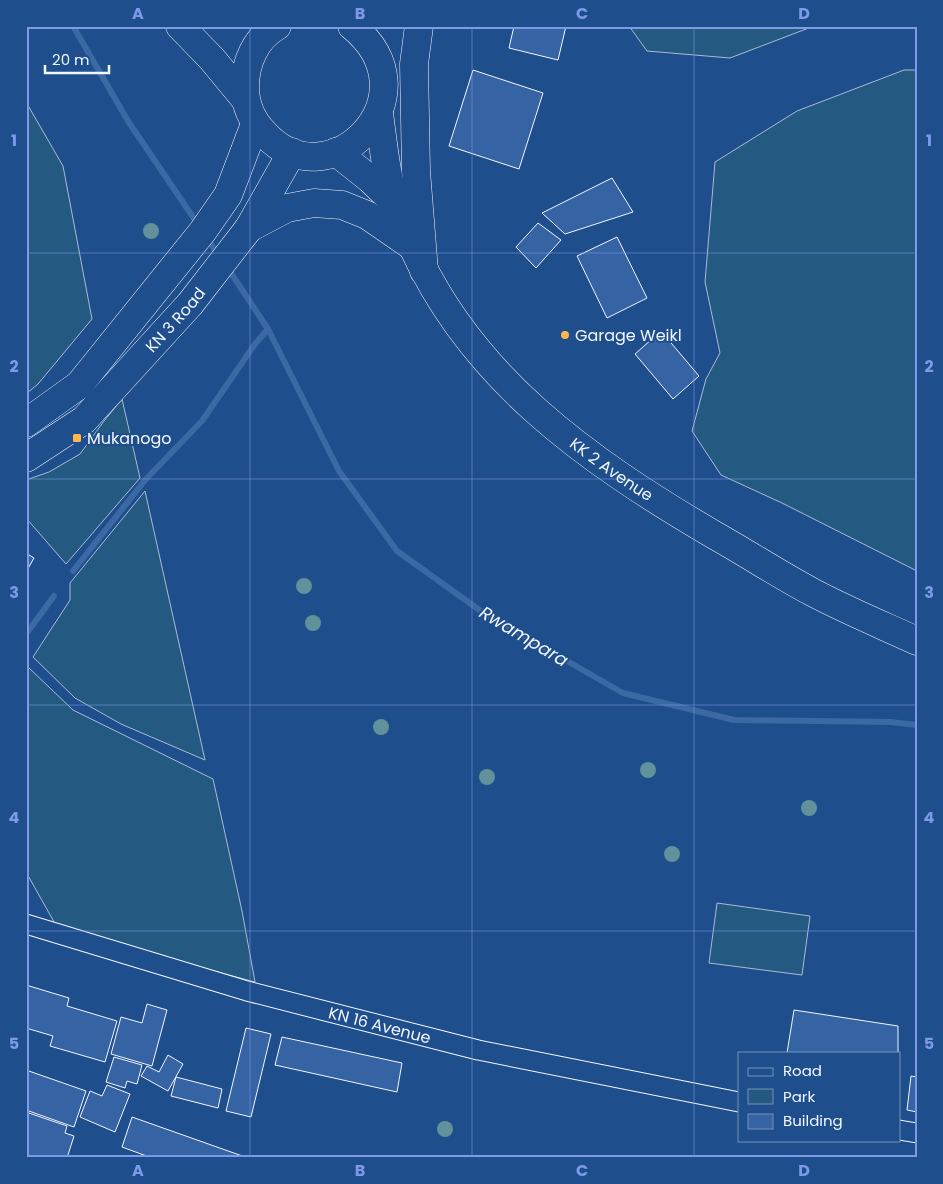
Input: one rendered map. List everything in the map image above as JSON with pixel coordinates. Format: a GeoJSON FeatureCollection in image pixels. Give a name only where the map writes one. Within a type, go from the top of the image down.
{"type":"FeatureCollection","features":[{"type":"Feature","properties":{"kind":"main road"},"geometry":{"type":"LineString","coordinates":[[180,26],[212,59],[271,141],[292,152],[309,156],[326,155],[336,152],[357,141],[370,129],[379,113],[384,92],[382,70],[376,54],[364,36],[352,26]]}},
{"type":"Feature","properties":{"kind":"main road"},"geometry":{"type":"LineString","coordinates":[[250,112],[245,74],[253,50],[269,31],[277,26]]}},
{"type":"Feature","properties":{"kind":"main road"},"geometry":{"type":"LineString","coordinates":[[376,54],[383,26]]}},
{"type":"Feature","properties":{"kind":"main road"},"geometry":{"type":"LineString","coordinates":[[420,26],[414,64],[416,172],[424,271]]}},
{"type":"Feature","properties":{"kind":"main road","name":"KN 3 Road"},"geometry":{"type":"LineString","coordinates":[[26,423],[78,385],[203,231],[228,195],[250,112]]}},
{"type":"Feature","properties":{"kind":"main road","name":"KK 2 Avenue"},"geometry":{"type":"LineString","coordinates":[[379,113],[395,203],[412,246],[424,271],[455,322],[480,355],[506,384],[605,465],[667,507],[812,592],[917,641]]}},
{"type":"Feature","properties":{"kind":"main road","name":"KN 3 Road"},"geometry":{"type":"LineString","coordinates":[[26,458],[84,420],[190,304],[249,228],[292,152]]}},
{"type":"Feature","properties":{"kind":"main road","name":"KK 2 Avenue"},"geometry":{"type":"LineString","coordinates":[[336,152],[370,179],[395,203]]}},
{"type":"Feature","properties":{"kind":"main road"},"geometry":{"type":"LineString","coordinates":[[249,228],[287,208],[314,203],[342,205],[367,215],[412,246]]}},
{"type":"Feature","properties":{"kind":"street","name":"KN 16 Avenue"},"geometry":{"type":"LineString","coordinates":[[26,924],[247,990],[478,1050],[738,1102]]}},
{"type":"Feature","properties":{"kind":"street"},"geometry":{"type":"LineString","coordinates":[[900,1130],[917,1133]]}},
{"type":"Feature","properties":{"kind":"green space"},"geometry":{"type":"Polygon","coordinates":[[[629,26],[814,26],[730,58],[647,51],[629,26]]]}},
{"type":"Feature","properties":{"kind":"green space"},"geometry":{"type":"Polygon","coordinates":[[[904,70],[917,70],[917,571],[782,503],[721,475],[692,431],[706,379],[720,353],[705,282],[715,162],[797,111],[904,70]]]}},
{"type":"Feature","properties":{"kind":"green space"},"geometry":{"type":"Polygon","coordinates":[[[26,102],[63,166],[92,319],[38,384],[26,394],[26,102]]]}},
{"type":"Feature","properties":{"kind":"green space"},"geometry":{"type":"Polygon","coordinates":[[[122,399],[140,478],[66,564],[26,518],[26,480],[49,472],[80,454],[122,399]]]}},
{"type":"Feature","properties":{"kind":"green space"},"geometry":{"type":"Polygon","coordinates":[[[145,491],[205,760],[121,724],[75,698],[33,657],[70,600],[70,583],[145,491]]]}},
{"type":"Feature","properties":{"kind":"green space"},"geometry":{"type":"Polygon","coordinates":[[[28,667],[73,710],[213,779],[242,911],[255,982],[58,929],[26,872],[26,671],[28,667]]]}},
{"type":"Feature","properties":{"kind":"green space"},"geometry":{"type":"Polygon","coordinates":[[[717,903],[810,916],[802,975],[709,963],[717,903]]]}},
{"type":"Feature","properties":{"kind":"building"},"geometry":{"type":"Polygon","coordinates":[[[514,26],[566,26],[558,60],[509,48],[514,26]]]}},
{"type":"Feature","properties":{"kind":"building"},"geometry":{"type":"Polygon","coordinates":[[[473,70],[543,93],[519,169],[449,146],[473,70]]]}},
{"type":"Feature","properties":{"kind":"building"},"geometry":{"type":"Polygon","coordinates":[[[612,178],[633,212],[565,234],[542,213],[612,178]]]}},
{"type":"Feature","properties":{"kind":"building"},"geometry":{"type":"Polygon","coordinates":[[[538,223],[561,240],[536,268],[516,247],[538,223]]]}},
{"type":"Feature","properties":{"kind":"building"},"geometry":{"type":"Polygon","coordinates":[[[617,237],[647,298],[607,318],[577,256],[617,237]]]}},
{"type":"Feature","properties":{"kind":"building"},"geometry":{"type":"Polygon","coordinates":[[[661,331],[699,376],[673,399],[635,354],[661,331]]]}},
{"type":"Feature","properties":{"kind":"building"},"geometry":{"type":"Polygon","coordinates":[[[26,553],[34,558],[26,572],[26,553]]]}},
{"type":"Feature","properties":{"kind":"building"},"geometry":{"type":"Polygon","coordinates":[[[26,985],[69,998],[67,1006],[117,1021],[105,1062],[50,1046],[53,1036],[26,1028],[26,985]]]}},
{"type":"Feature","properties":{"kind":"building"},"geometry":{"type":"Polygon","coordinates":[[[147,1004],[167,1010],[152,1066],[111,1054],[121,1017],[142,1023],[147,1004]]]}},
{"type":"Feature","properties":{"kind":"building"},"geometry":{"type":"Polygon","coordinates":[[[794,1010],[898,1026],[898,1052],[787,1052],[794,1010]]]}},
{"type":"Feature","properties":{"kind":"building"},"geometry":{"type":"Polygon","coordinates":[[[246,1028],[271,1034],[251,1117],[226,1111],[246,1028]]]}},
{"type":"Feature","properties":{"kind":"building"},"geometry":{"type":"Polygon","coordinates":[[[282,1037],[402,1063],[397,1092],[275,1065],[282,1037]]]}},
{"type":"Feature","properties":{"kind":"building"},"geometry":{"type":"Polygon","coordinates":[[[168,1055],[183,1064],[168,1091],[141,1076],[147,1066],[159,1072],[168,1055]]]}},
{"type":"Feature","properties":{"kind":"building"},"geometry":{"type":"Polygon","coordinates":[[[114,1057],[142,1065],[137,1084],[127,1081],[125,1088],[106,1082],[114,1057]]]}},
{"type":"Feature","properties":{"kind":"building"},"geometry":{"type":"Polygon","coordinates":[[[26,1070],[86,1091],[74,1127],[26,1110],[26,1070]]]}},
{"type":"Feature","properties":{"kind":"building"},"geometry":{"type":"Polygon","coordinates":[[[911,1076],[917,1077],[917,1112],[907,1110],[911,1076]]]}},
{"type":"Feature","properties":{"kind":"building"},"geometry":{"type":"Polygon","coordinates":[[[176,1077],[222,1089],[218,1108],[171,1096],[176,1077]]]}},
{"type":"Feature","properties":{"kind":"building"},"geometry":{"type":"Polygon","coordinates":[[[107,1085],[130,1094],[115,1132],[80,1117],[90,1091],[102,1096],[107,1085]]]}},
{"type":"Feature","properties":{"kind":"building"},"geometry":{"type":"Polygon","coordinates":[[[26,1112],[67,1126],[65,1133],[74,1136],[67,1158],[26,1157],[26,1112]]]}},
{"type":"Feature","properties":{"kind":"building"},"geometry":{"type":"Polygon","coordinates":[[[132,1117],[248,1158],[152,1158],[122,1147],[132,1117]]]}},
{"type":"Feature","properties":{"kind":"waterway"},"geometry":{"type":"LineString","coordinates":[[73,26],[128,121],[199,226]]}},
{"type":"Feature","properties":{"kind":"waterway"},"geometry":{"type":"LineString","coordinates":[[206,236],[218,255]]}},
{"type":"Feature","properties":{"kind":"waterway","name":"Rwampara"},"geometry":{"type":"LineString","coordinates":[[227,267],[268,329],[339,471],[397,551],[485,614],[623,693],[734,720],[890,722],[917,725]]}},
{"type":"Feature","properties":{"kind":"waterway"},"geometry":{"type":"LineString","coordinates":[[73,571],[146,479],[202,421],[255,344],[268,329]]}},
{"type":"Feature","properties":{"kind":"waterway"},"geometry":{"type":"LineString","coordinates":[[26,634],[54,596]]}},
{"type":"Feature","properties":{"kind":"place","name":"Garage Weikl"},"geometry":{"type":"Point","coordinates":[565,335]}},
{"type":"Feature","properties":{"kind":"place","name":"Mukanogo"},"geometry":{"type":"Point","coordinates":[77,438]}}]}
